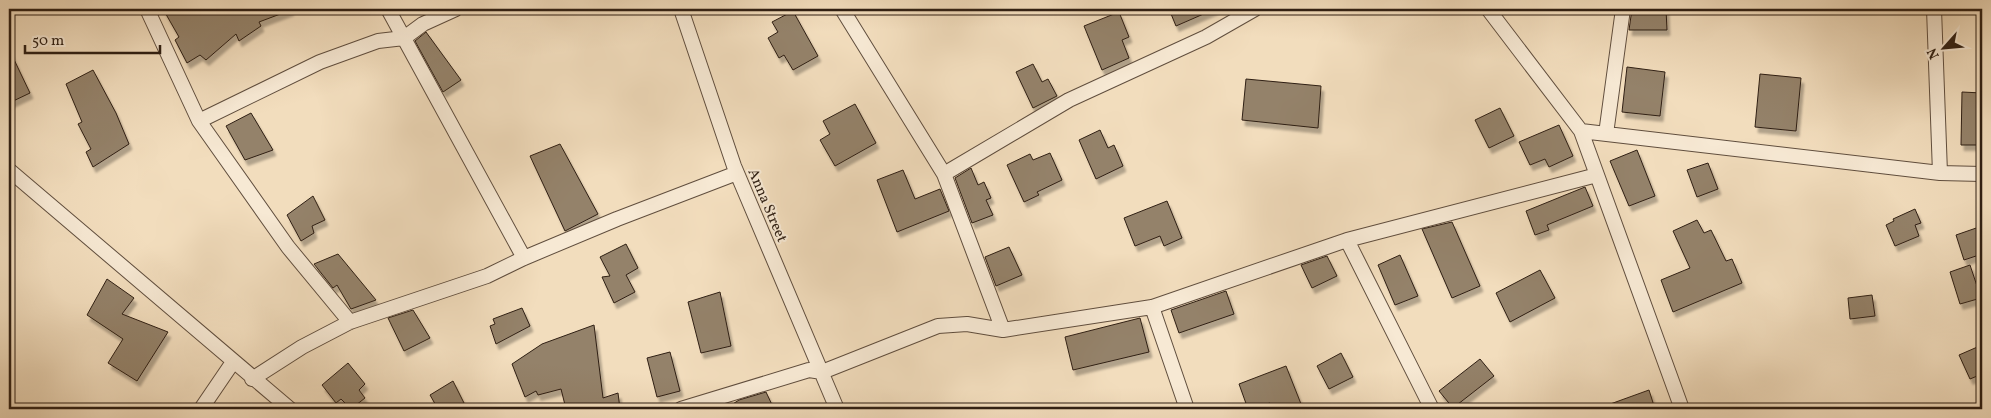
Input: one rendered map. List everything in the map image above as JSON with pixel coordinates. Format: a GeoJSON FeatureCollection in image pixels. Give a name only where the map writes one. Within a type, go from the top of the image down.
{"type":"FeatureCollection","features":[{"type":"Feature","properties":{"kind":"street"},"geometry":{"type":"LineString","coordinates":[[147,9],[199,121],[288,247],[350,322]]}},
{"type":"Feature","properties":{"kind":"street"},"geometry":{"type":"LineString","coordinates":[[388,9],[524,258]]}},
{"type":"Feature","properties":{"kind":"street"},"geometry":{"type":"LineString","coordinates":[[199,121],[320,62],[378,41],[404,38],[424,24],[456,9]]}},
{"type":"Feature","properties":{"kind":"street","name":"Anna Street"},"geometry":{"type":"LineString","coordinates":[[681,9],[737,173],[837,409]]}},
{"type":"Feature","properties":{"kind":"street"},"geometry":{"type":"LineString","coordinates":[[842,9],[944,174],[1003,330]]}},
{"type":"Feature","properties":{"kind":"street"},"geometry":{"type":"LineString","coordinates":[[944,174],[1069,100],[1206,37],[1254,9]]}},
{"type":"Feature","properties":{"kind":"street"},"geometry":{"type":"LineString","coordinates":[[1488,9],[1581,131],[1682,409]]}},
{"type":"Feature","properties":{"kind":"street"},"geometry":{"type":"LineString","coordinates":[[1606,134],[1623,9]]}},
{"type":"Feature","properties":{"kind":"street"},"geometry":{"type":"LineString","coordinates":[[1934,9],[1940,173]]}},
{"type":"Feature","properties":{"kind":"street"},"geometry":{"type":"LineString","coordinates":[[1581,131],[1940,173],[1982,174]]}},
{"type":"Feature","properties":{"kind":"street"},"geometry":{"type":"LineString","coordinates":[[9,170],[252,379],[290,409]]}},
{"type":"Feature","properties":{"kind":"street"},"geometry":{"type":"LineString","coordinates":[[252,379],[302,347],[350,322],[487,276],[524,258],[617,219],[737,173]]}},
{"type":"Feature","properties":{"kind":"street"},"geometry":{"type":"LineString","coordinates":[[681,409],[809,370],[822,372],[938,326],[967,324],[1003,330],[1152,307],[1347,240],[1597,175]]}},
{"type":"Feature","properties":{"kind":"street"},"geometry":{"type":"LineString","coordinates":[[1347,240],[1432,409]]}},
{"type":"Feature","properties":{"kind":"street"},"geometry":{"type":"LineString","coordinates":[[1152,307],[1187,409]]}},
{"type":"Feature","properties":{"kind":"street"},"geometry":{"type":"LineString","coordinates":[[201,409],[233,362]]}},
{"type":"Feature","properties":{"kind":"building"},"geometry":{"type":"Polygon","coordinates":[[[163,9],[291,10],[259,22],[261,26],[239,41],[236,34],[206,60],[200,55],[187,63],[175,40],[179,37],[163,9]]]}},
{"type":"Feature","properties":{"kind":"building"},"geometry":{"type":"Polygon","coordinates":[[[1169,9],[1215,9],[1176,26],[1169,9]]]}},
{"type":"Feature","properties":{"kind":"building"},"geometry":{"type":"Polygon","coordinates":[[[1632,9],[1666,9],[1667,30],[1629,30],[1632,9]]]}},
{"type":"Feature","properties":{"kind":"building"},"geometry":{"type":"Polygon","coordinates":[[[793,11],[818,56],[793,70],[784,55],[779,58],[768,38],[778,32],[772,22],[793,11]]]}},
{"type":"Feature","properties":{"kind":"building"},"geometry":{"type":"Polygon","coordinates":[[[1119,12],[1129,37],[1122,40],[1129,58],[1102,70],[1084,26],[1119,12]]]}},
{"type":"Feature","properties":{"kind":"building"},"geometry":{"type":"Polygon","coordinates":[[[426,32],[461,80],[443,92],[415,41],[426,32]]]}},
{"type":"Feature","properties":{"kind":"building"},"geometry":{"type":"Polygon","coordinates":[[[9,49],[30,93],[9,103],[9,49]]]}},
{"type":"Feature","properties":{"kind":"building"},"geometry":{"type":"Polygon","coordinates":[[[1033,64],[1042,82],[1048,79],[1057,96],[1033,108],[1016,72],[1033,64]]]}},
{"type":"Feature","properties":{"kind":"building"},"geometry":{"type":"Polygon","coordinates":[[[1627,67],[1665,72],[1660,116],[1622,112],[1627,67]]]}},
{"type":"Feature","properties":{"kind":"building"},"geometry":{"type":"Polygon","coordinates":[[[93,70],[116,113],[129,144],[93,167],[86,152],[91,149],[78,124],[82,122],[66,84],[93,70]]]}},
{"type":"Feature","properties":{"kind":"building"},"geometry":{"type":"Polygon","coordinates":[[[1760,74],[1801,78],[1796,131],[1755,127],[1760,74]]]}},
{"type":"Feature","properties":{"kind":"building"},"geometry":{"type":"Polygon","coordinates":[[[1246,79],[1321,86],[1318,128],[1242,120],[1246,79]]]}},
{"type":"Feature","properties":{"kind":"building"},"geometry":{"type":"Polygon","coordinates":[[[1962,92],[1982,93],[1982,145],[1961,145],[1962,92]]]}},
{"type":"Feature","properties":{"kind":"building"},"geometry":{"type":"Polygon","coordinates":[[[855,104],[876,143],[835,166],[820,140],[830,134],[823,121],[855,104]]]}},
{"type":"Feature","properties":{"kind":"building"},"geometry":{"type":"Polygon","coordinates":[[[1500,108],[1514,136],[1489,148],[1475,120],[1500,108]]]}},
{"type":"Feature","properties":{"kind":"building"},"geometry":{"type":"Polygon","coordinates":[[[251,113],[273,150],[245,160],[226,126],[251,113]]]}},
{"type":"Feature","properties":{"kind":"building"},"geometry":{"type":"Polygon","coordinates":[[[1559,125],[1573,156],[1549,167],[1545,159],[1530,165],[1519,142],[1559,125]]]}},
{"type":"Feature","properties":{"kind":"building"},"geometry":{"type":"Polygon","coordinates":[[[1100,130],[1108,148],[1114,145],[1123,166],[1096,179],[1079,140],[1100,130]]]}},
{"type":"Feature","properties":{"kind":"building"},"geometry":{"type":"Polygon","coordinates":[[[560,144],[598,214],[565,231],[530,156],[560,144]]]}},
{"type":"Feature","properties":{"kind":"building"},"geometry":{"type":"Polygon","coordinates":[[[1637,150],[1655,196],[1629,206],[1610,161],[1637,150]]]}},
{"type":"Feature","properties":{"kind":"building"},"geometry":{"type":"Polygon","coordinates":[[[1050,153],[1062,180],[1037,192],[1039,195],[1024,202],[1007,165],[1030,154],[1033,160],[1050,153]]]}},
{"type":"Feature","properties":{"kind":"building"},"geometry":{"type":"Polygon","coordinates":[[[1708,163],[1718,189],[1697,197],[1687,170],[1708,163]]]}},
{"type":"Feature","properties":{"kind":"building"},"geometry":{"type":"Polygon","coordinates":[[[971,168],[978,185],[984,182],[991,198],[986,200],[993,215],[972,223],[955,178],[971,168]]]}},
{"type":"Feature","properties":{"kind":"building"},"geometry":{"type":"Polygon","coordinates":[[[903,170],[915,199],[940,189],[949,211],[897,232],[877,180],[903,170]]]}},
{"type":"Feature","properties":{"kind":"building"},"geometry":{"type":"Polygon","coordinates":[[[1585,187],[1593,206],[1547,225],[1549,230],[1535,235],[1526,211],[1585,187]]]}},
{"type":"Feature","properties":{"kind":"building"},"geometry":{"type":"Polygon","coordinates":[[[313,196],[325,220],[312,226],[314,233],[301,241],[287,215],[313,196]]]}},
{"type":"Feature","properties":{"kind":"building"},"geometry":{"type":"Polygon","coordinates":[[[1167,201],[1182,238],[1164,246],[1160,236],[1135,246],[1124,218],[1167,201]]]}},
{"type":"Feature","properties":{"kind":"building"},"geometry":{"type":"Polygon","coordinates":[[[1915,209],[1921,223],[1915,225],[1919,236],[1895,246],[1886,225],[1894,221],[1893,219],[1915,209]]]}},
{"type":"Feature","properties":{"kind":"building"},"geometry":{"type":"Polygon","coordinates":[[[1697,220],[1704,233],[1711,230],[1726,261],[1732,259],[1742,283],[1673,312],[1661,280],[1690,268],[1673,231],[1697,220]]]}},
{"type":"Feature","properties":{"kind":"building"},"geometry":{"type":"Polygon","coordinates":[[[1452,222],[1480,286],[1452,298],[1422,229],[1452,222]]]}},
{"type":"Feature","properties":{"kind":"building"},"geometry":{"type":"Polygon","coordinates":[[[1982,226],[1982,254],[1964,260],[1956,235],[1982,226]]]}},
{"type":"Feature","properties":{"kind":"building"},"geometry":{"type":"Polygon","coordinates":[[[626,244],[638,268],[626,275],[635,292],[614,303],[602,277],[610,276],[600,257],[626,244]]]}},
{"type":"Feature","properties":{"kind":"building"},"geometry":{"type":"Polygon","coordinates":[[[1009,247],[1022,275],[996,286],[985,257],[1009,247]]]}},
{"type":"Feature","properties":{"kind":"building"},"geometry":{"type":"Polygon","coordinates":[[[338,254],[376,300],[351,309],[337,285],[333,288],[314,264],[338,254]]]}},
{"type":"Feature","properties":{"kind":"building"},"geometry":{"type":"Polygon","coordinates":[[[1400,255],[1418,296],[1395,305],[1378,265],[1400,255]]]}},
{"type":"Feature","properties":{"kind":"building"},"geometry":{"type":"Polygon","coordinates":[[[1327,256],[1337,276],[1312,288],[1301,265],[1327,256]]]}},
{"type":"Feature","properties":{"kind":"building"},"geometry":{"type":"Polygon","coordinates":[[[1970,265],[1981,298],[1960,304],[1950,272],[1970,265]]]}},
{"type":"Feature","properties":{"kind":"building"},"geometry":{"type":"Polygon","coordinates":[[[1540,270],[1555,298],[1510,322],[1496,293],[1540,270]]]}},
{"type":"Feature","properties":{"kind":"building"},"geometry":{"type":"Polygon","coordinates":[[[107,279],[134,298],[122,314],[168,332],[137,381],[108,363],[123,339],[87,315],[107,279]]]}},
{"type":"Feature","properties":{"kind":"building"},"geometry":{"type":"Polygon","coordinates":[[[1226,291],[1234,314],[1179,333],[1171,310],[1226,291]]]}},
{"type":"Feature","properties":{"kind":"building"},"geometry":{"type":"Polygon","coordinates":[[[720,292],[731,346],[701,353],[688,302],[720,292]]]}},
{"type":"Feature","properties":{"kind":"building"},"geometry":{"type":"Polygon","coordinates":[[[1872,295],[1875,316],[1850,319],[1848,298],[1872,295]]]}},
{"type":"Feature","properties":{"kind":"building"},"geometry":{"type":"Polygon","coordinates":[[[522,308],[530,326],[496,344],[490,326],[495,324],[493,319],[522,308]]]}},
{"type":"Feature","properties":{"kind":"building"},"geometry":{"type":"Polygon","coordinates":[[[413,310],[430,338],[404,351],[388,318],[413,310]]]}},
{"type":"Feature","properties":{"kind":"building"},"geometry":{"type":"Polygon","coordinates":[[[1140,318],[1149,352],[1073,370],[1065,337],[1140,318]]]}},
{"type":"Feature","properties":{"kind":"building"},"geometry":{"type":"Polygon","coordinates":[[[594,325],[603,398],[618,393],[620,409],[566,409],[561,389],[538,395],[536,391],[525,397],[512,364],[542,344],[594,325]]]}},
{"type":"Feature","properties":{"kind":"building"},"geometry":{"type":"Polygon","coordinates":[[[1982,345],[1982,374],[1970,379],[1959,355],[1982,345]]]}},
{"type":"Feature","properties":{"kind":"building"},"geometry":{"type":"Polygon","coordinates":[[[670,352],[680,391],[657,397],[647,358],[670,352]]]}},
{"type":"Feature","properties":{"kind":"building"},"geometry":{"type":"Polygon","coordinates":[[[1341,353],[1353,377],[1329,389],[1317,366],[1341,353]]]}},
{"type":"Feature","properties":{"kind":"building"},"geometry":{"type":"Polygon","coordinates":[[[1480,359],[1494,376],[1453,408],[1439,391],[1480,359]]]}},
{"type":"Feature","properties":{"kind":"building"},"geometry":{"type":"Polygon","coordinates":[[[348,363],[365,384],[359,390],[365,398],[351,409],[341,399],[336,403],[322,385],[348,363]]]}},
{"type":"Feature","properties":{"kind":"building"},"geometry":{"type":"Polygon","coordinates":[[[1286,366],[1303,409],[1272,409],[1270,403],[1248,409],[1239,384],[1286,366]]]}},
{"type":"Feature","properties":{"kind":"building"},"geometry":{"type":"Polygon","coordinates":[[[453,381],[467,409],[438,409],[430,395],[453,381]]]}},
{"type":"Feature","properties":{"kind":"building"},"geometry":{"type":"Polygon","coordinates":[[[1649,390],[1655,409],[1602,409],[1602,407],[1649,390]]]}},
{"type":"Feature","properties":{"kind":"building"},"geometry":{"type":"Polygon","coordinates":[[[766,392],[774,409],[725,409],[739,400],[766,392]]]}}]}
